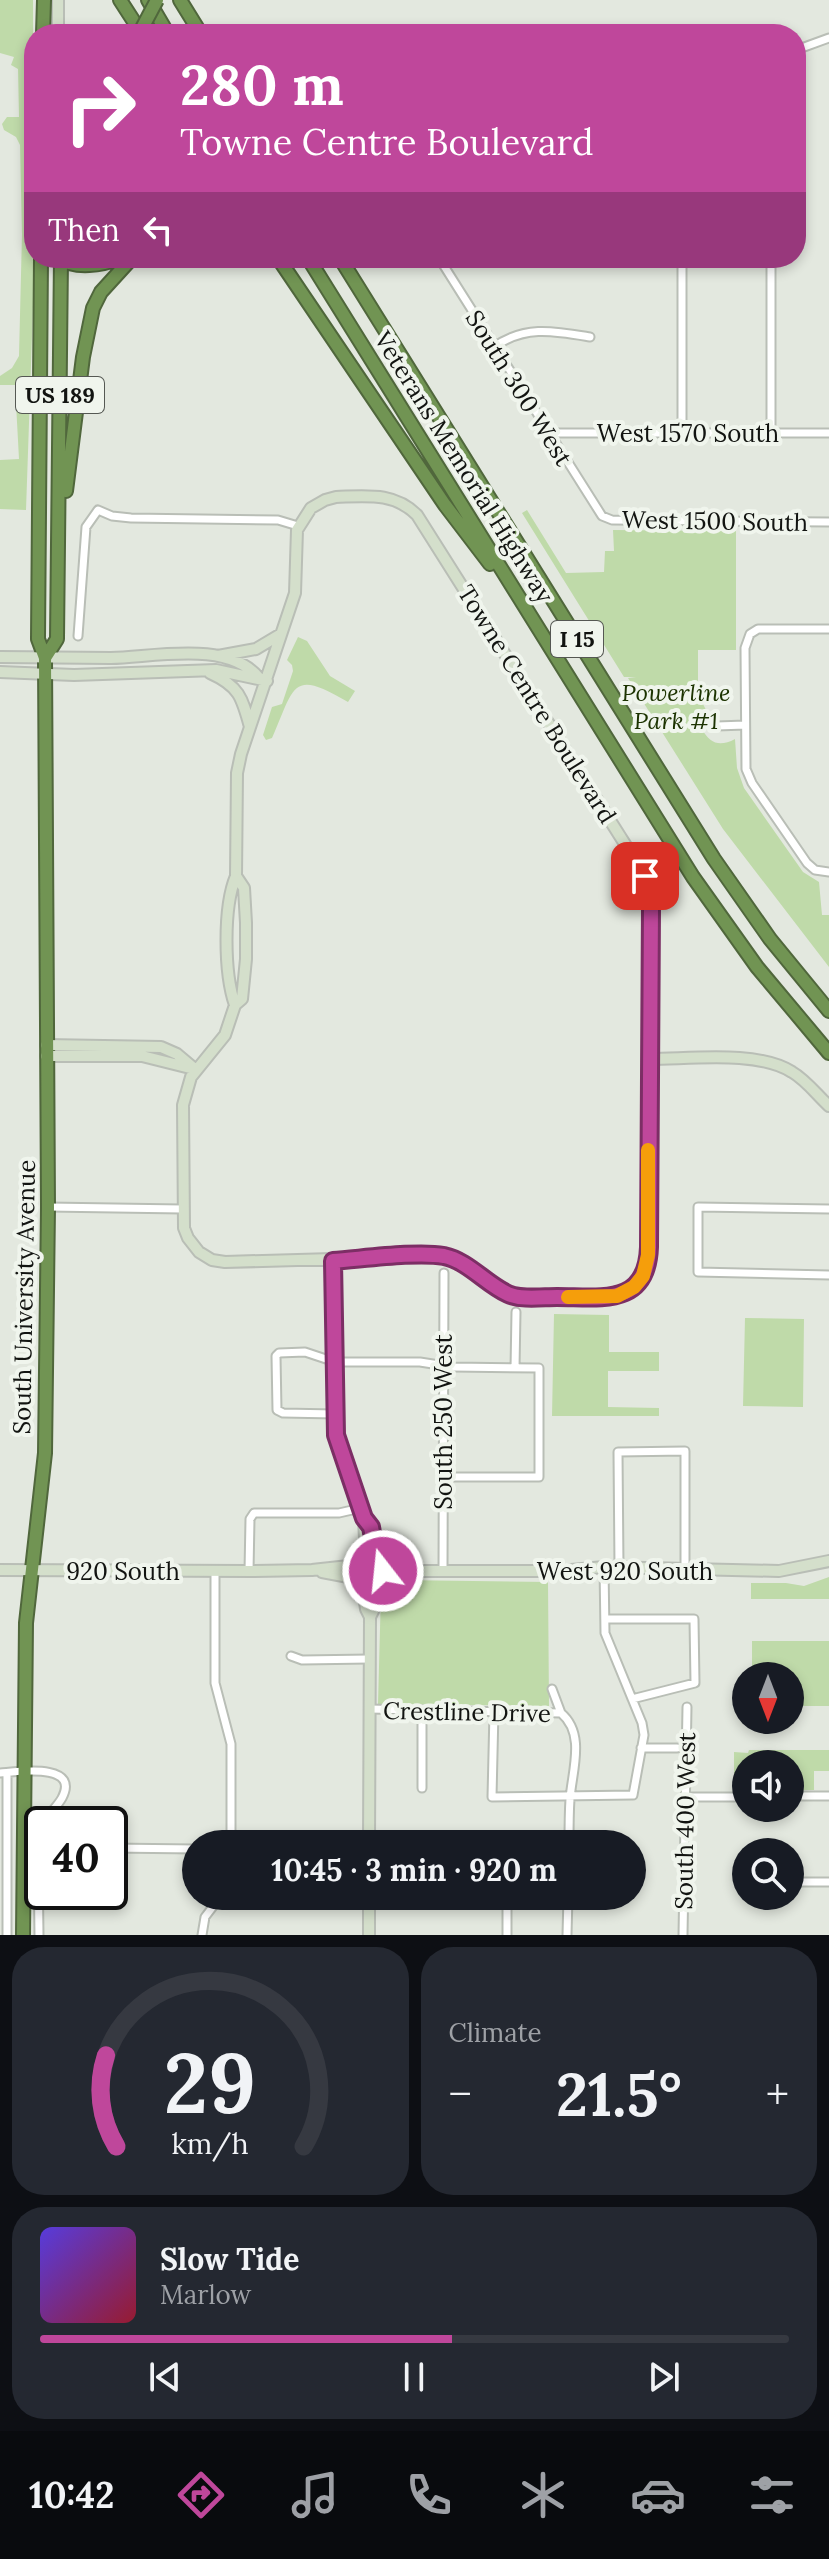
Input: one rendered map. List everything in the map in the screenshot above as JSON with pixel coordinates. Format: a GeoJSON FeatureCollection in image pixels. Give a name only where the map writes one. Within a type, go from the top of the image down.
{"type":"FeatureCollection","features":[{"type":"Feature","properties":{"kind":"highway"},"geometry":{"type":"LineString","coordinates":[[43,24],[44,0]]}},
{"type":"Feature","properties":{"kind":"highway"},"geometry":{"type":"LineString","coordinates":[[120,0],[135,24]]}},
{"type":"Feature","properties":{"kind":"highway"},"geometry":{"type":"LineString","coordinates":[[148,0],[162,24]]}},
{"type":"Feature","properties":{"kind":"highway"},"geometry":{"type":"LineString","coordinates":[[146,24],[157,0]]}},
{"type":"Feature","properties":{"kind":"highway"},"geometry":{"type":"LineString","coordinates":[[180,0],[195,24]]}},
{"type":"Feature","properties":{"kind":"highway","name":"South University Avenue"},"geometry":{"type":"LineString","coordinates":[[23,1935],[26,1623],[45,1453],[48,1207],[45,658],[38,639],[41,268]]}},
{"type":"Feature","properties":{"kind":"highway","name":"South University Avenue"},"geometry":{"type":"LineString","coordinates":[[45,658],[57,639],[60,268]]}},
{"type":"Feature","properties":{"kind":"highway"},"geometry":{"type":"LineString","coordinates":[[60,530],[83,357],[93,308],[109,282],[122,268]]}},
{"type":"Feature","properties":{"kind":"highway"},"geometry":{"type":"LineString","coordinates":[[283,268],[445,505],[540,632]]}},
{"type":"Feature","properties":{"kind":"highway","name":"Veterans Memorial Highway"},"geometry":{"type":"LineString","coordinates":[[314,268],[716,911],[774,988],[829,1053]]}},
{"type":"Feature","properties":{"kind":"highway","name":"Veterans Memorial Highway"},"geometry":{"type":"LineString","coordinates":[[346,268],[714,859],[770,939],[829,1011]]}},
{"type":"Feature","properties":{"kind":"street"},"geometry":{"type":"LineString","coordinates":[[58,0],[58,24]]}},
{"type":"Feature","properties":{"kind":"street"},"geometry":{"type":"LineString","coordinates":[[806,46],[829,38]]}},
{"type":"Feature","properties":{"kind":"street","name":"South 300 West"},"geometry":{"type":"LineString","coordinates":[[445,268],[602,516]]}},
{"type":"Feature","properties":{"kind":"street"},"geometry":{"type":"LineString","coordinates":[[682,268],[682,433]]}},
{"type":"Feature","properties":{"kind":"street"},"geometry":{"type":"LineString","coordinates":[[771,268],[771,433]]}},
{"type":"Feature","properties":{"kind":"street"},"geometry":{"type":"LineString","coordinates":[[494,347],[522,332],[564,332],[590,337]]}},
{"type":"Feature","properties":{"kind":"street","name":"West 1570 South"},"geometry":{"type":"LineString","coordinates":[[548,433],[829,433]]}},
{"type":"Feature","properties":{"kind":"street","name":"Towne Centre Boulevard"},"geometry":{"type":"LineString","coordinates":[[375,496],[395,499],[407,505],[424,524],[642,871],[649,887],[648,1255],[643,1276],[629,1291],[605,1297],[514,1296],[447,1257],[231,1263],[212,1260],[199,1252],[188,1238],[182,1209],[183,1105],[196,1070],[225,1035],[235,1005],[242,999],[246,959],[244,888],[236,876],[236,781],[263,679],[282,633],[297,578],[295,549],[298,526],[311,508],[325,500],[375,496]]}},
{"type":"Feature","properties":{"kind":"street"},"geometry":{"type":"LineString","coordinates":[[78,636],[86,527],[98,510],[112,516],[131,518],[283,520],[298,526]]}},
{"type":"Feature","properties":{"kind":"street","name":"West 1500 South"},"geometry":{"type":"LineString","coordinates":[[602,516],[612,520],[829,522]]}},
{"type":"Feature","properties":{"kind":"street"},"geometry":{"type":"LineString","coordinates":[[825,872],[807,863],[752,783],[745,762],[745,648],[750,634],[763,629],[829,629]]}},
{"type":"Feature","properties":{"kind":"street"},"geometry":{"type":"LineString","coordinates":[[216,656],[256,649],[282,633]]}},
{"type":"Feature","properties":{"kind":"street"},"geometry":{"type":"LineString","coordinates":[[0,657],[116,658],[178,653],[216,656],[250,667],[263,679]]}},
{"type":"Feature","properties":{"kind":"street"},"geometry":{"type":"LineString","coordinates":[[0,672],[130,675],[204,670],[263,679]]}},
{"type":"Feature","properties":{"kind":"street"},"geometry":{"type":"LineString","coordinates":[[204,670],[233,685],[245,706],[251,730]]}},
{"type":"Feature","properties":{"kind":"street"},"geometry":{"type":"LineString","coordinates":[[717,726],[745,725]]}},
{"type":"Feature","properties":{"kind":"street"},"geometry":{"type":"LineString","coordinates":[[235,1005],[230,986],[229,923],[230,891],[236,876]]}},
{"type":"Feature","properties":{"kind":"street"},"geometry":{"type":"LineString","coordinates":[[46,1051],[142,1045],[161,1047],[177,1054],[196,1070]]}},
{"type":"Feature","properties":{"kind":"street"},"geometry":{"type":"LineString","coordinates":[[46,1051],[142,1056],[196,1070]]}},
{"type":"Feature","properties":{"kind":"street"},"geometry":{"type":"LineString","coordinates":[[650,1059],[737,1058],[767,1061],[790,1071],[829,1106]]}},
{"type":"Feature","properties":{"kind":"street"},"geometry":{"type":"LineString","coordinates":[[48,1207],[182,1209]]}},
{"type":"Feature","properties":{"kind":"street"},"geometry":{"type":"LineString","coordinates":[[829,1209],[698,1207],[698,1272],[829,1275]]}},
{"type":"Feature","properties":{"kind":"street"},"geometry":{"type":"LineString","coordinates":[[333,1261],[336,1435],[362,1513],[371,1527],[383,1571],[370,1617],[369,1830]]}},
{"type":"Feature","properties":{"kind":"street","name":"South 250 West"},"geometry":{"type":"LineString","coordinates":[[443,1571],[444,1273]]}},
{"type":"Feature","properties":{"kind":"street"},"geometry":{"type":"LineString","coordinates":[[515,1368],[516,1312]]}},
{"type":"Feature","properties":{"kind":"street"},"geometry":{"type":"LineString","coordinates":[[335,1414],[279,1412],[276,1356],[282,1352],[305,1352],[335,1362],[420,1362],[442,1366],[539,1368],[539,1477],[443,1477]]}},
{"type":"Feature","properties":{"kind":"street"},"geometry":{"type":"LineString","coordinates":[[619,1567],[618,1452],[685,1451],[685,1568]]}},
{"type":"Feature","properties":{"kind":"street"},"geometry":{"type":"LineString","coordinates":[[249,1571],[250,1519],[254,1513],[362,1513]]}},
{"type":"Feature","properties":{"kind":"street"},"geometry":{"type":"LineString","coordinates":[[362,1513],[361,1580],[370,1617]]}},
{"type":"Feature","properties":{"kind":"street"},"geometry":{"type":"LineString","coordinates":[[231,1830],[231,1744],[215,1683],[215,1571],[312,1570],[360,1563],[366,1558],[378,1560]]}},
{"type":"Feature","properties":{"kind":"street","name":"West 920 South"},"geometry":{"type":"LineString","coordinates":[[378,1560],[421,1571]]}},
{"type":"Feature","properties":{"kind":"street","name":"West 920 South"},"geometry":{"type":"LineString","coordinates":[[380,1580],[421,1571],[560,1571],[604,1567],[779,1571],[829,1561]]}},
{"type":"Feature","properties":{"kind":"street"},"geometry":{"type":"LineString","coordinates":[[494,1711],[492,1797],[633,1795],[642,1723],[605,1633],[604,1567]]}},
{"type":"Feature","properties":{"kind":"street","name":"920 South"},"geometry":{"type":"LineString","coordinates":[[0,1570],[215,1571]]}},
{"type":"Feature","properties":{"kind":"street"},"geometry":{"type":"LineString","coordinates":[[312,1570],[371,1585],[380,1580]]}},
{"type":"Feature","properties":{"kind":"street"},"geometry":{"type":"LineString","coordinates":[[605,1619],[694,1619],[695,1683],[632,1699]]}},
{"type":"Feature","properties":{"kind":"street"},"geometry":{"type":"LineString","coordinates":[[291,1656],[302,1660],[369,1659]]}},
{"type":"Feature","properties":{"kind":"street"},"geometry":{"type":"LineString","coordinates":[[552,1689],[561,1713]]}},
{"type":"Feature","properties":{"kind":"street","name":"South 400 West"},"geometry":{"type":"LineString","coordinates":[[683,1935],[687,1707]]}},
{"type":"Feature","properties":{"kind":"street","name":"Crestline Drive"},"geometry":{"type":"LineString","coordinates":[[369,1709],[561,1713],[566,1716],[574,1733],[576,1748],[569,1830]]}},
{"type":"Feature","properties":{"kind":"street"},"geometry":{"type":"LineString","coordinates":[[422,1710],[422,1788]]}},
{"type":"Feature","properties":{"kind":"street"},"geometry":{"type":"LineString","coordinates":[[641,1748],[677,1748]]}},
{"type":"Feature","properties":{"kind":"street"},"geometry":{"type":"LineString","coordinates":[[5,1932],[4,1773],[47,1770],[57,1774],[63,1780],[63,1797],[56,1806]]}},
{"type":"Feature","properties":{"kind":"street"},"geometry":{"type":"LineString","coordinates":[[804,1796],[829,1796]]}},
{"type":"Feature","properties":{"kind":"street"},"geometry":{"type":"LineString","coordinates":[[687,1797],[732,1797]]}},
{"type":"Feature","properties":{"kind":"street"},"geometry":{"type":"LineString","coordinates":[[128,1848],[182,1849]]}},
{"type":"Feature","properties":{"kind":"street"},"geometry":{"type":"LineString","coordinates":[[804,1882],[829,1882]]}},
{"type":"Feature","properties":{"kind":"street"},"geometry":{"type":"LineString","coordinates":[[39,1910],[39,1935]]}},
{"type":"Feature","properties":{"kind":"street"},"geometry":{"type":"LineString","coordinates":[[202,1935],[205,1917],[210,1910]]}},
{"type":"Feature","properties":{"kind":"street"},"geometry":{"type":"LineString","coordinates":[[369,1910],[369,1935]]}},
{"type":"Feature","properties":{"kind":"street"},"geometry":{"type":"LineString","coordinates":[[507,1910],[507,1935]]}},
{"type":"Feature","properties":{"kind":"street"},"geometry":{"type":"LineString","coordinates":[[567,1935],[568,1910]]}},
{"type":"Feature","properties":{"kind":"green space"},"geometry":{"type":"Polygon","coordinates":[[[0,0],[33,0],[33,24],[24,24],[24,268],[34,268],[26,510],[0,509],[0,460],[19,459],[15,385],[0,385],[0,376],[12,368],[19,356],[22,234],[20,145],[2,124],[7,117],[19,117],[18,69],[11,65],[14,57],[0,53],[0,0]]]}},
{"type":"Feature","properties":{"kind":"green space","name":"Powerline Park #1"},"geometry":{"type":"Polygon","coordinates":[[[527,510],[566,573],[604,572],[605,551],[614,551],[613,530],[736,531],[736,650],[698,650],[698,694],[708,714],[702,729],[716,743],[735,739],[737,768],[744,788],[803,872],[819,882],[822,915],[829,915],[829,967],[723,829],[628,678],[636,677],[624,677],[522,513],[527,510]]]}},
{"type":"Feature","properties":{"kind":"green space"},"geometry":{"type":"Polygon","coordinates":[[[298,637],[307,641],[330,676],[355,691],[348,702],[315,686],[297,688],[272,738],[266,740],[263,735],[272,707],[282,704],[293,671],[287,660],[298,637]]]}},
{"type":"Feature","properties":{"kind":"green space"},"geometry":{"type":"Polygon","coordinates":[[[554,1314],[609,1315],[609,1352],[659,1352],[659,1371],[608,1371],[608,1407],[659,1408],[659,1416],[552,1416],[554,1314]]]}},
{"type":"Feature","properties":{"kind":"green space"},"geometry":{"type":"Polygon","coordinates":[[[745,1318],[804,1319],[803,1407],[743,1406],[745,1318]]]}},
{"type":"Feature","properties":{"kind":"green space"},"geometry":{"type":"Polygon","coordinates":[[[829,1577],[829,1599],[751,1599],[751,1583],[804,1586],[829,1577]]]}},
{"type":"Feature","properties":{"kind":"green space"},"geometry":{"type":"Polygon","coordinates":[[[390,1581],[548,1582],[549,1706],[378,1704],[381,1592],[390,1581]]]}},
{"type":"Feature","properties":{"kind":"green space"},"geometry":{"type":"Polygon","coordinates":[[[752,1641],[829,1641],[829,1706],[804,1706],[804,1662],[752,1662],[752,1641]]]}},
{"type":"Feature","properties":{"kind":"green space"},"geometry":{"type":"Polygon","coordinates":[[[804,1750],[829,1750],[829,1771],[814,1771],[814,1790],[804,1790],[804,1750]]]}},
{"type":"Feature","properties":{"kind":"slow traffic"},"geometry":{"type":"LineString","coordinates":[[568,1297],[617,1296],[634,1287],[643,1276],[648,1255],[648,1150]]}},
{"type":"Feature","properties":{"kind":"route"},"geometry":{"type":"LineString","coordinates":[[383,1571],[377,1560],[371,1527],[364,1518],[336,1435],[333,1261],[447,1257],[514,1296],[612,1297],[629,1291],[640,1281],[647,1266],[649,1247],[651,908],[645,876]]}}]}
